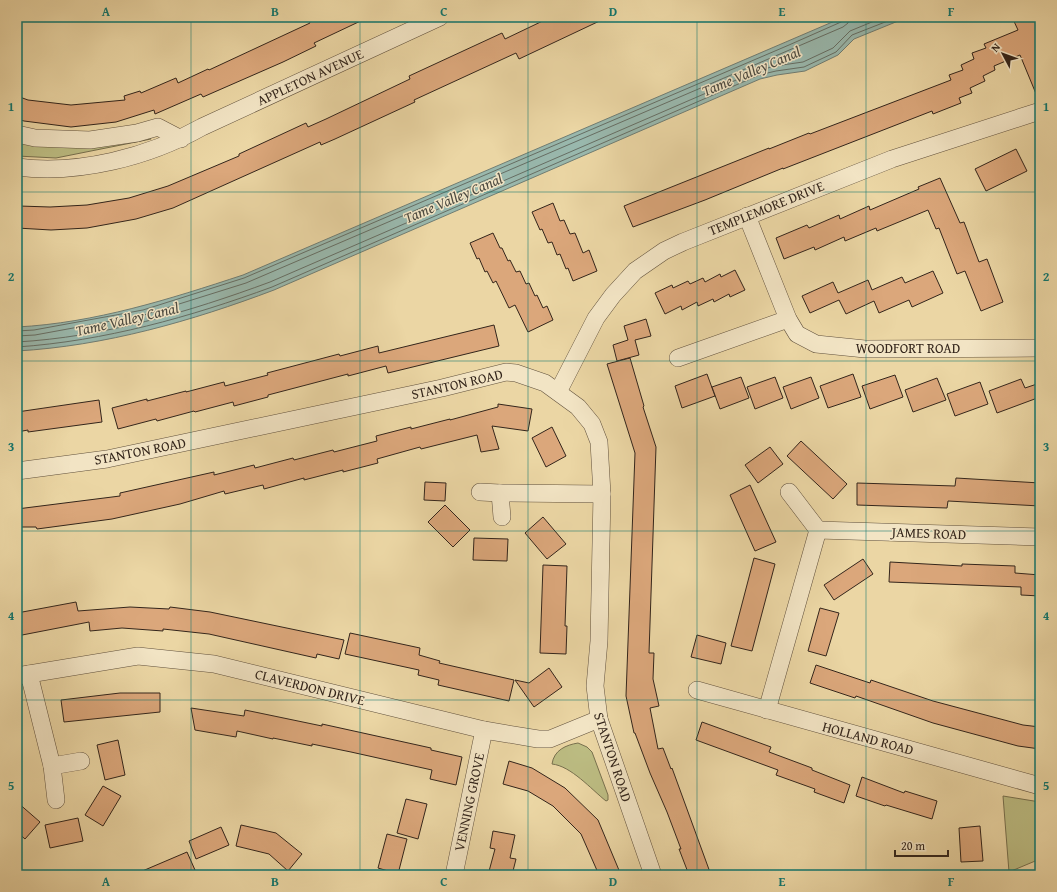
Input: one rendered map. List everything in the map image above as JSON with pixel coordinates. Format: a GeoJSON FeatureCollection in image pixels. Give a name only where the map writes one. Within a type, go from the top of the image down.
{"type":"FeatureCollection","features":[{"type":"Feature","properties":{"kind":"street","name":"APPLETON AVENUE"},"geometry":{"type":"LineString","coordinates":[[17,167],[36,169],[74,168],[130,157],[181,139],[202,127],[440,17]]}},
{"type":"Feature","properties":{"kind":"street","name":"TEMPLEMORE DRIVE"},"geometry":{"type":"LineString","coordinates":[[558,392],[596,318],[613,295],[635,271],[664,251],[747,216],[892,159],[1040,110]]}},
{"type":"Feature","properties":{"kind":"street"},"geometry":{"type":"LineString","coordinates":[[17,134],[35,138],[90,140],[137,133],[158,127],[181,139]]}},
{"type":"Feature","properties":{"kind":"street","name":"WOODFORT ROAD"},"geometry":{"type":"LineString","coordinates":[[747,216],[788,319],[797,334],[816,344],[865,349],[1040,348]]}},
{"type":"Feature","properties":{"kind":"street"},"geometry":{"type":"LineString","coordinates":[[678,358],[788,319]]}},
{"type":"Feature","properties":{"kind":"street","name":"STANTON ROAD"},"geometry":{"type":"LineString","coordinates":[[17,471],[107,459],[434,390],[506,372],[516,373],[545,383],[578,407],[592,424],[599,442],[602,494],[599,641],[595,686],[599,719],[653,875]]}},
{"type":"Feature","properties":{"kind":"street"},"geometry":{"type":"LineString","coordinates":[[480,492],[602,494]]}},
{"type":"Feature","properties":{"kind":"street"},"geometry":{"type":"LineString","coordinates":[[767,710],[818,530],[789,492]]}},
{"type":"Feature","properties":{"kind":"street"},"geometry":{"type":"LineString","coordinates":[[500,493],[502,517]]}},
{"type":"Feature","properties":{"kind":"street","name":"JAMES ROAD"},"geometry":{"type":"LineString","coordinates":[[818,530],[1040,537]]}},
{"type":"Feature","properties":{"kind":"street","name":"CLAVERDON DRIVE"},"geometry":{"type":"LineString","coordinates":[[23,675],[138,656],[214,664],[484,730],[538,739],[550,739],[599,719]]}},
{"type":"Feature","properties":{"kind":"street"},"geometry":{"type":"LineString","coordinates":[[23,675],[52,766],[56,800]]}},
{"type":"Feature","properties":{"kind":"street","name":"HOLLAND ROAD"},"geometry":{"type":"LineString","coordinates":[[697,690],[1040,786]]}},
{"type":"Feature","properties":{"kind":"street","name":"VENNING GROVE"},"geometry":{"type":"LineString","coordinates":[[454,875],[484,730]]}},
{"type":"Feature","properties":{"kind":"street"},"geometry":{"type":"LineString","coordinates":[[52,766],[81,761]]}},
{"type":"Feature","properties":{"kind":"green space"},"geometry":{"type":"Polygon","coordinates":[[[148,134],[151,139],[56,158],[17,156],[17,140],[148,134]]]}},
{"type":"Feature","properties":{"kind":"green space"},"geometry":{"type":"Polygon","coordinates":[[[578,743],[587,747],[592,752],[608,795],[608,800],[606,801],[573,773],[552,764],[555,755],[561,749],[578,743]]]}},
{"type":"Feature","properties":{"kind":"green space"},"geometry":{"type":"Polygon","coordinates":[[[1003,796],[1040,802],[1040,859],[1009,872],[1003,796]]]}},
{"type":"Feature","properties":{"kind":"water","name":"Tame Valley Canal"},"geometry":{"type":"Polygon","coordinates":[[[844,17],[908,17],[854,39],[838,55],[805,71],[760,79],[274,290],[180,322],[115,338],[83,344],[17,351],[17,327],[75,321],[104,315],[188,293],[243,275],[844,17]]]}},
{"type":"Feature","properties":{"kind":"building"},"geometry":{"type":"Polygon","coordinates":[[[307,17],[369,17],[314,43],[316,46],[283,62],[203,97],[201,94],[155,114],[154,110],[116,122],[71,127],[17,119],[17,96],[28,100],[71,105],[125,100],[124,96],[140,91],[141,93],[176,78],[178,83],[208,69],[209,70],[310,23],[307,17]]]}},
{"type":"Feature","properties":{"kind":"building"},"geometry":{"type":"Polygon","coordinates":[[[551,17],[608,17],[519,59],[516,53],[414,100],[415,102],[335,139],[321,145],[320,142],[173,208],[136,219],[87,228],[51,230],[17,228],[19,206],[50,207],[87,205],[129,198],[168,186],[239,156],[239,154],[306,123],[308,127],[326,119],[410,79],[409,76],[502,33],[505,39],[551,17]]]}},
{"type":"Feature","properties":{"kind":"building"},"geometry":{"type":"Polygon","coordinates":[[[1012,17],[1040,17],[1040,101],[1020,55],[994,66],[995,70],[983,76],[985,81],[970,88],[972,93],[959,98],[961,103],[933,114],[932,111],[633,227],[624,206],[769,148],[809,133],[810,134],[951,80],[949,75],[963,70],[961,65],[974,59],[972,53],[986,48],[984,44],[1018,30],[1012,17]]]}},
{"type":"Feature","properties":{"kind":"building"},"geometry":{"type":"Polygon","coordinates":[[[1016,149],[1027,171],[986,191],[975,169],[1016,149]]]}},
{"type":"Feature","properties":{"kind":"building"},"geometry":{"type":"Polygon","coordinates":[[[940,178],[960,223],[964,222],[979,262],[987,259],[1003,302],[981,311],[965,271],[957,274],[939,228],[936,229],[928,210],[877,231],[876,228],[845,241],[844,237],[815,250],[814,247],[784,259],[776,238],[807,225],[809,228],[839,215],[840,219],[869,206],[870,210],[919,189],[918,187],[940,178]]]}},
{"type":"Feature","properties":{"kind":"building"},"geometry":{"type":"Polygon","coordinates":[[[553,203],[560,221],[564,220],[570,234],[575,233],[583,253],[589,250],[597,271],[573,281],[560,254],[557,255],[552,242],[548,243],[532,212],[553,203]]]}},
{"type":"Feature","properties":{"kind":"building"},"geometry":{"type":"Polygon","coordinates":[[[493,233],[508,261],[510,260],[516,272],[520,271],[526,284],[529,283],[543,308],[547,306],[553,320],[528,332],[515,305],[509,308],[496,281],[493,283],[487,271],[485,272],[470,243],[493,233]]]}},
{"type":"Feature","properties":{"kind":"building"},"geometry":{"type":"Polygon","coordinates":[[[735,270],[745,290],[730,297],[729,294],[714,302],[713,299],[698,306],[697,302],[682,310],[681,306],[665,314],[655,293],[672,285],[673,288],[688,281],[690,284],[703,278],[705,282],[720,274],[721,277],[735,270]]]}},
{"type":"Feature","properties":{"kind":"building"},"geometry":{"type":"Polygon","coordinates":[[[933,271],[943,293],[912,307],[909,300],[879,313],[874,301],[846,314],[839,300],[810,313],[802,296],[833,282],[838,293],[868,280],[872,290],[902,277],[905,283],[933,271]]]}},
{"type":"Feature","properties":{"kind":"building"},"geometry":{"type":"Polygon","coordinates":[[[646,319],[651,336],[635,340],[639,355],[617,361],[613,345],[628,340],[624,326],[646,319]]]}},
{"type":"Feature","properties":{"kind":"building"},"geometry":{"type":"Polygon","coordinates":[[[494,325],[499,346],[388,373],[386,366],[348,376],[348,374],[268,395],[268,397],[234,406],[233,402],[118,429],[112,408],[224,382],[225,386],[339,354],[340,356],[378,346],[379,353],[494,325]]]}},
{"type":"Feature","properties":{"kind":"building"},"geometry":{"type":"Polygon","coordinates":[[[630,358],[644,406],[643,407],[656,447],[649,653],[654,653],[653,679],[659,706],[650,708],[658,749],[663,748],[671,769],[672,768],[711,875],[689,875],[667,812],[634,733],[626,696],[635,453],[607,364],[630,358]]]}},
{"type":"Feature","properties":{"kind":"building"},"geometry":{"type":"Polygon","coordinates":[[[707,374],[715,396],[682,408],[675,386],[707,374]]]}},
{"type":"Feature","properties":{"kind":"building"},"geometry":{"type":"Polygon","coordinates":[[[853,374],[861,397],[828,408],[820,386],[853,374]]]}},
{"type":"Feature","properties":{"kind":"building"},"geometry":{"type":"Polygon","coordinates":[[[895,375],[903,397],[870,409],[862,386],[895,375]]]}},
{"type":"Feature","properties":{"kind":"building"},"geometry":{"type":"Polygon","coordinates":[[[741,377],[749,398],[720,409],[712,387],[741,377]]]}},
{"type":"Feature","properties":{"kind":"building"},"geometry":{"type":"Polygon","coordinates":[[[775,377],[783,398],[755,409],[747,387],[775,377]]]}},
{"type":"Feature","properties":{"kind":"building"},"geometry":{"type":"Polygon","coordinates":[[[811,377],[819,398],[791,409],[783,387],[811,377]]]}},
{"type":"Feature","properties":{"kind":"building"},"geometry":{"type":"Polygon","coordinates":[[[937,378],[946,400],[913,412],[905,390],[937,378]]]}},
{"type":"Feature","properties":{"kind":"building"},"geometry":{"type":"Polygon","coordinates":[[[1021,379],[1025,388],[1040,383],[1040,397],[997,413],[989,391],[1021,379]]]}},
{"type":"Feature","properties":{"kind":"building"},"geometry":{"type":"Polygon","coordinates":[[[980,382],[988,404],[955,416],[947,394],[980,382]]]}},
{"type":"Feature","properties":{"kind":"building"},"geometry":{"type":"Polygon","coordinates":[[[99,400],[102,422],[28,432],[28,430],[17,432],[17,412],[99,400]]]}},
{"type":"Feature","properties":{"kind":"building"},"geometry":{"type":"Polygon","coordinates":[[[498,404],[532,409],[528,431],[492,426],[499,449],[481,452],[477,435],[421,449],[420,447],[377,459],[378,463],[343,472],[343,470],[304,480],[304,478],[264,489],[263,485],[225,494],[224,491],[180,504],[112,519],[37,529],[36,527],[17,527],[17,509],[120,496],[120,493],[214,472],[214,475],[254,465],[255,468],[293,458],[294,460],[333,450],[334,452],[377,441],[376,436],[411,427],[411,429],[450,420],[498,407],[498,404]]]}},
{"type":"Feature","properties":{"kind":"building"},"geometry":{"type":"Polygon","coordinates":[[[552,427],[566,456],[546,467],[532,438],[552,427]]]}},
{"type":"Feature","properties":{"kind":"building"},"geometry":{"type":"Polygon","coordinates":[[[801,441],[847,484],[833,499],[787,456],[801,441]]]}},
{"type":"Feature","properties":{"kind":"building"},"geometry":{"type":"Polygon","coordinates":[[[770,447],[783,464],[758,483],[745,465],[770,447]]]}},
{"type":"Feature","properties":{"kind":"building"},"geometry":{"type":"Polygon","coordinates":[[[956,478],[1040,483],[1040,506],[948,501],[947,508],[857,505],[857,483],[955,486],[956,478]]]}},
{"type":"Feature","properties":{"kind":"building"},"geometry":{"type":"Polygon","coordinates":[[[425,482],[446,483],[445,501],[424,500],[425,482]]]}},
{"type":"Feature","properties":{"kind":"building"},"geometry":{"type":"Polygon","coordinates":[[[750,485],[776,542],[755,551],[730,495],[750,485]]]}},
{"type":"Feature","properties":{"kind":"building"},"geometry":{"type":"Polygon","coordinates":[[[445,505],[470,530],[453,547],[428,522],[445,505]]]}},
{"type":"Feature","properties":{"kind":"building"},"geometry":{"type":"Polygon","coordinates":[[[543,517],[566,544],[547,559],[525,533],[543,517]]]}},
{"type":"Feature","properties":{"kind":"building"},"geometry":{"type":"Polygon","coordinates":[[[474,538],[508,539],[507,561],[473,560],[474,538]]]}},
{"type":"Feature","properties":{"kind":"building"},"geometry":{"type":"Polygon","coordinates":[[[754,558],[775,564],[752,651],[731,646],[754,558]]]}},
{"type":"Feature","properties":{"kind":"building"},"geometry":{"type":"Polygon","coordinates":[[[863,559],[873,574],[834,600],[824,585],[863,559]]]}},
{"type":"Feature","properties":{"kind":"building"},"geometry":{"type":"Polygon","coordinates":[[[890,562],[962,566],[962,564],[1015,566],[1015,573],[1040,575],[1040,596],[1021,595],[1021,587],[889,582],[890,562]]]}},
{"type":"Feature","properties":{"kind":"building"},"geometry":{"type":"Polygon","coordinates":[[[543,565],[567,566],[565,626],[567,626],[566,654],[540,653],[543,565]]]}},
{"type":"Feature","properties":{"kind":"building"},"geometry":{"type":"Polygon","coordinates":[[[76,602],[78,611],[130,607],[169,609],[170,607],[210,612],[344,640],[339,659],[317,654],[316,658],[209,634],[163,629],[163,631],[122,628],[90,631],[89,622],[17,636],[17,613],[76,602]]]}},
{"type":"Feature","properties":{"kind":"building"},"geometry":{"type":"Polygon","coordinates":[[[820,608],[839,613],[826,656],[808,651],[820,608]]]}},
{"type":"Feature","properties":{"kind":"building"},"geometry":{"type":"Polygon","coordinates":[[[350,633],[420,648],[419,655],[440,661],[439,663],[514,680],[509,701],[438,685],[439,680],[418,675],[419,670],[345,654],[350,633]]]}},
{"type":"Feature","properties":{"kind":"building"},"geometry":{"type":"Polygon","coordinates":[[[697,635],[726,643],[721,664],[691,657],[697,635]]]}},
{"type":"Feature","properties":{"kind":"building"},"geometry":{"type":"Polygon","coordinates":[[[816,665],[870,683],[871,680],[933,701],[1023,725],[1040,727],[1040,749],[1018,746],[933,723],[856,696],[855,698],[810,683],[816,665]]]}},
{"type":"Feature","properties":{"kind":"building"},"geometry":{"type":"Polygon","coordinates":[[[549,668],[562,687],[534,707],[515,680],[529,683],[549,668]]]}},
{"type":"Feature","properties":{"kind":"building"},"geometry":{"type":"Polygon","coordinates":[[[120,693],[160,693],[160,712],[64,722],[61,700],[120,693]]]}},
{"type":"Feature","properties":{"kind":"building"},"geometry":{"type":"Polygon","coordinates":[[[191,708],[244,716],[245,710],[322,726],[322,724],[431,748],[431,750],[462,757],[456,785],[430,779],[432,770],[351,752],[312,744],[312,746],[273,739],[237,731],[236,737],[195,730],[191,708]]]}},
{"type":"Feature","properties":{"kind":"building"},"geometry":{"type":"Polygon","coordinates":[[[702,722],[771,747],[769,752],[812,768],[812,770],[850,785],[844,803],[814,792],[815,789],[776,775],[778,770],[696,740],[702,722]]]}},
{"type":"Feature","properties":{"kind":"building"},"geometry":{"type":"Polygon","coordinates":[[[118,740],[125,775],[105,780],[97,745],[118,740]]]}},
{"type":"Feature","properties":{"kind":"building"},"geometry":{"type":"Polygon","coordinates":[[[509,761],[532,768],[565,788],[598,820],[621,875],[599,875],[581,834],[553,806],[528,791],[503,784],[509,761]]]}},
{"type":"Feature","properties":{"kind":"building"},"geometry":{"type":"Polygon","coordinates":[[[862,777],[904,793],[905,791],[937,801],[932,819],[856,796],[862,777]]]}},
{"type":"Feature","properties":{"kind":"building"},"geometry":{"type":"Polygon","coordinates":[[[103,786],[121,796],[103,826],[85,815],[103,786]]]}},
{"type":"Feature","properties":{"kind":"building"},"geometry":{"type":"Polygon","coordinates":[[[406,799],[427,804],[418,839],[397,833],[406,799]]]}},
{"type":"Feature","properties":{"kind":"building"},"geometry":{"type":"Polygon","coordinates":[[[17,802],[40,822],[25,839],[17,832],[17,802]]]}},
{"type":"Feature","properties":{"kind":"building"},"geometry":{"type":"Polygon","coordinates":[[[78,818],[83,841],[50,848],[45,825],[78,818]]]}},
{"type":"Feature","properties":{"kind":"building"},"geometry":{"type":"Polygon","coordinates":[[[241,825],[276,833],[302,854],[288,871],[269,854],[236,846],[241,825]]]}},
{"type":"Feature","properties":{"kind":"building"},"geometry":{"type":"Polygon","coordinates":[[[980,826],[983,861],[961,862],[959,828],[980,826]]]}},
{"type":"Feature","properties":{"kind":"building"},"geometry":{"type":"Polygon","coordinates":[[[221,827],[229,845],[196,859],[189,841],[221,827]]]}},
{"type":"Feature","properties":{"kind":"building"},"geometry":{"type":"Polygon","coordinates":[[[493,831],[515,835],[510,858],[516,859],[512,875],[488,875],[495,849],[490,848],[493,831]]]}},
{"type":"Feature","properties":{"kind":"building"},"geometry":{"type":"Polygon","coordinates":[[[387,834],[407,839],[398,874],[378,868],[387,834]]]}},
{"type":"Feature","properties":{"kind":"building"},"geometry":{"type":"Polygon","coordinates":[[[187,852],[195,870],[182,875],[133,875],[187,852]]]}}]}
